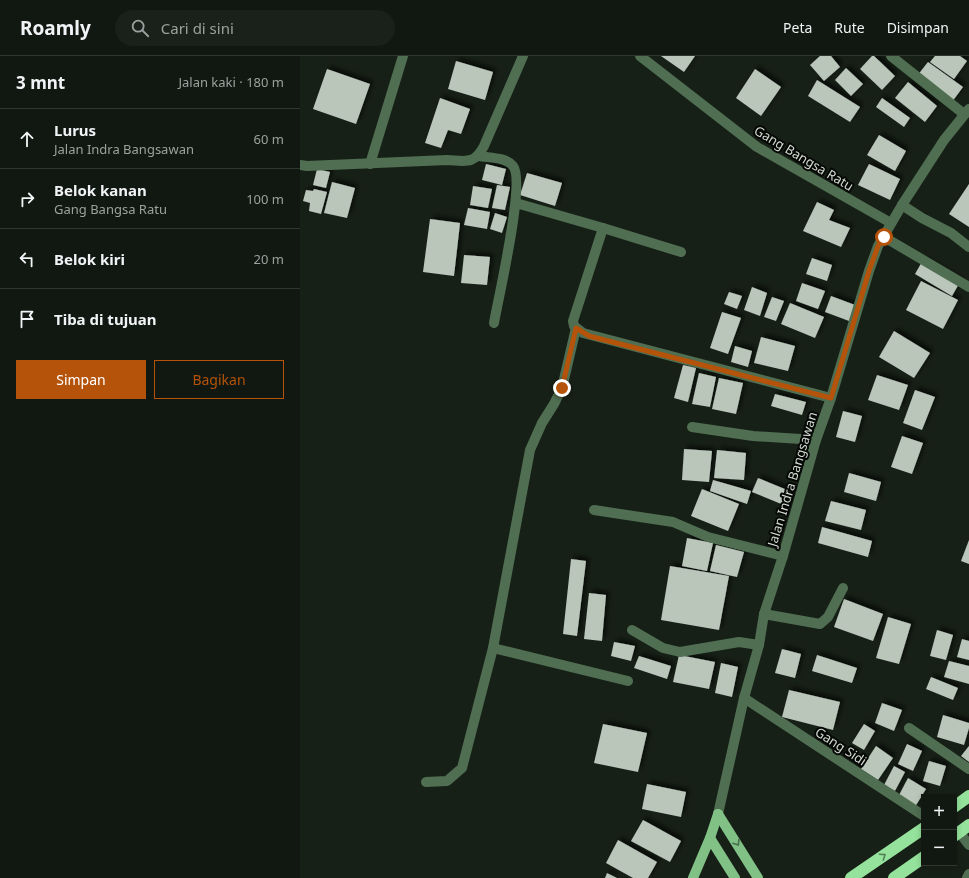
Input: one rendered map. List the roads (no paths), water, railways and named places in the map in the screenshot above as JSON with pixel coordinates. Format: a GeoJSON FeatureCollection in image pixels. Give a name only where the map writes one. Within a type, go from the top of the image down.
{"type":"FeatureCollection","features":[{"type":"Feature","properties":{"kind":"highway"},"geometry":{"type":"LineString","coordinates":[[957,805],[969,796]]}},
{"type":"Feature","properties":{"kind":"highway"},"geometry":{"type":"LineString","coordinates":[[851,878],[921,830]]}},
{"type":"Feature","properties":{"kind":"highway"},"geometry":{"type":"LineString","coordinates":[[894,878],[921,859]]}},
{"type":"Feature","properties":{"kind":"main road","name":"Jalan Indra Bangsawan"},"geometry":{"type":"LineString","coordinates":[[693,878],[710,838],[718,814]]}},
{"type":"Feature","properties":{"kind":"main road"},"geometry":{"type":"LineString","coordinates":[[718,814],[757,875]]}},
{"type":"Feature","properties":{"kind":"main road"},"geometry":{"type":"LineString","coordinates":[[710,838],[735,878]]}},
{"type":"Feature","properties":{"kind":"street"},"geometry":{"type":"LineString","coordinates":[[370,164],[403,56]]}},
{"type":"Feature","properties":{"kind":"street"},"geometry":{"type":"LineString","coordinates":[[479,156],[524,56]]}},
{"type":"Feature","properties":{"kind":"street","name":"Gang Bangsa Ratu"},"geometry":{"type":"LineString","coordinates":[[640,56],[757,147],[892,223]]}},
{"type":"Feature","properties":{"kind":"street"},"geometry":{"type":"LineString","coordinates":[[890,56],[967,112]]}},
{"type":"Feature","properties":{"kind":"street","name":"Jalan Indra Bangsawan"},"geometry":{"type":"LineString","coordinates":[[718,814],[744,698],[759,645],[764,614],[783,556],[816,440],[831,398],[869,271],[878,246],[902,205],[944,140],[967,112]]}},
{"type":"Feature","properties":{"kind":"street"},"geometry":{"type":"LineString","coordinates":[[300,165],[370,164],[447,160],[465,161],[479,156],[508,161],[514,167],[517,177],[516,203],[494,323]]}},
{"type":"Feature","properties":{"kind":"street"},"geometry":{"type":"LineString","coordinates":[[516,203],[681,252]]}},
{"type":"Feature","properties":{"kind":"street"},"geometry":{"type":"LineString","coordinates":[[902,205],[922,218],[951,233],[969,247]]}},
{"type":"Feature","properties":{"kind":"street"},"geometry":{"type":"LineString","coordinates":[[603,228],[573,321],[576,328],[589,336],[831,398]]}},
{"type":"Feature","properties":{"kind":"street"},"geometry":{"type":"LineString","coordinates":[[884,237],[969,287]]}},
{"type":"Feature","properties":{"kind":"street"},"geometry":{"type":"LineString","coordinates":[[426,782],[447,781],[462,768],[493,648],[530,450],[542,423],[562,388],[576,328]]}},
{"type":"Feature","properties":{"kind":"street"},"geometry":{"type":"LineString","coordinates":[[692,427],[753,436],[816,440]]}},
{"type":"Feature","properties":{"kind":"street"},"geometry":{"type":"LineString","coordinates":[[594,510],[673,522],[708,537],[783,556]]}},
{"type":"Feature","properties":{"kind":"street"},"geometry":{"type":"LineString","coordinates":[[764,614],[820,624],[828,617],[843,588]]}},
{"type":"Feature","properties":{"kind":"street"},"geometry":{"type":"LineString","coordinates":[[632,630],[663,648],[680,652],[739,642],[759,645]]}},
{"type":"Feature","properties":{"kind":"street"},"geometry":{"type":"LineString","coordinates":[[493,648],[628,682]]}},
{"type":"Feature","properties":{"kind":"street","name":"Gang Sidi"},"geometry":{"type":"LineString","coordinates":[[744,698],[921,814]]}},
{"type":"Feature","properties":{"kind":"street"},"geometry":{"type":"LineString","coordinates":[[909,728],[969,769]]}},
{"type":"Feature","properties":{"kind":"street"},"geometry":{"type":"LineString","coordinates":[[961,831],[969,845]]}},
{"type":"Feature","properties":{"kind":"street"},"geometry":{"type":"LineString","coordinates":[[967,878],[969,874]]}}]}
